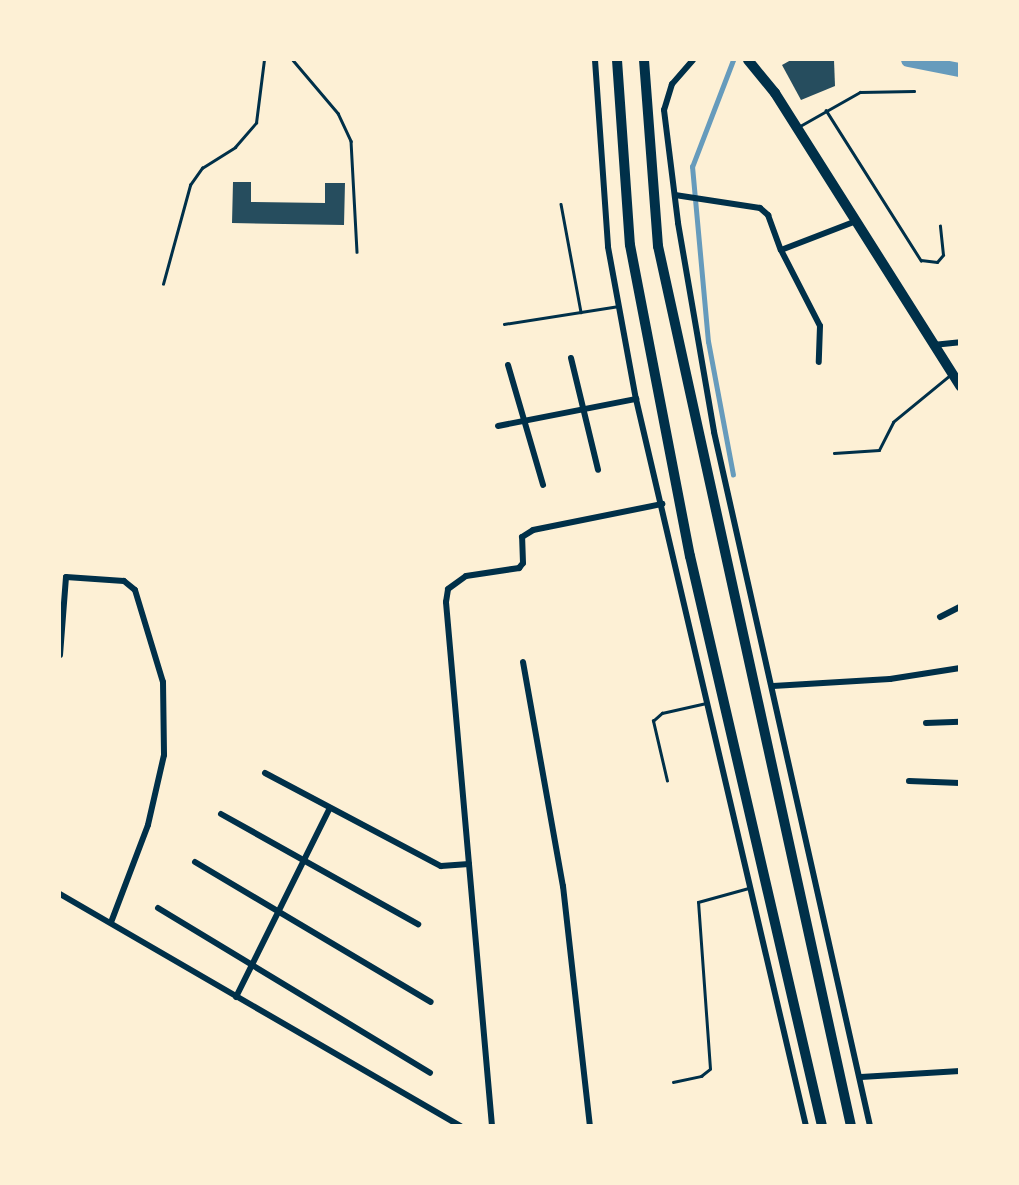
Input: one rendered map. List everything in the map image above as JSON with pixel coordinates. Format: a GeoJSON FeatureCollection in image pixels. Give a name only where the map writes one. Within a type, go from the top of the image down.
{"type":"FeatureCollection","features":[{"type":"Feature","properties":{"kind":"highway"},"geometry":{"type":"LineString","coordinates":[[617,60],[629,245],[690,556],[822,1125]]}},
{"type":"Feature","properties":{"kind":"highway"},"geometry":{"type":"LineString","coordinates":[[644,60],[658,246],[851,1125]]}},
{"type":"Feature","properties":{"kind":"highway"},"geometry":{"type":"LineString","coordinates":[[748,60],[797,127],[960,386]]}},
{"type":"Feature","properties":{"kind":"street"},"geometry":{"type":"LineString","coordinates":[[595,60],[608,247],[636,399],[753,887],[806,1125]]}},
{"type":"Feature","properties":{"kind":"street"},"geometry":{"type":"LineString","coordinates":[[693,60],[672,84],[664,110],[675,195],[714,432],[774,686],[795,800],[870,1125]]}},
{"type":"Feature","properties":{"kind":"street"},"geometry":{"type":"LineString","coordinates":[[675,195],[760,208],[768,215],[781,250],[820,326],[819,362]]}},
{"type":"Feature","properties":{"kind":"street"},"geometry":{"type":"LineString","coordinates":[[781,250],[856,222]]}},
{"type":"Feature","properties":{"kind":"street"},"geometry":{"type":"LineString","coordinates":[[933,345],[960,342]]}},
{"type":"Feature","properties":{"kind":"street"},"geometry":{"type":"LineString","coordinates":[[571,358],[598,470]]}},
{"type":"Feature","properties":{"kind":"street"},"geometry":{"type":"LineString","coordinates":[[508,365],[543,485]]}},
{"type":"Feature","properties":{"kind":"street"},"geometry":{"type":"LineString","coordinates":[[498,426],[584,407],[636,399]]}},
{"type":"Feature","properties":{"kind":"street"},"geometry":{"type":"LineString","coordinates":[[492,1125],[446,602],[448,589],[466,576],[519,568],[523,563],[522,537],[533,530],[662,504]]}},
{"type":"Feature","properties":{"kind":"street"},"geometry":{"type":"LineString","coordinates":[[60,656],[66,577],[124,581],[135,590],[163,682],[164,755],[148,825],[111,920]]}},
{"type":"Feature","properties":{"kind":"street"},"geometry":{"type":"LineString","coordinates":[[940,617],[960,607]]}},
{"type":"Feature","properties":{"kind":"street"},"geometry":{"type":"LineString","coordinates":[[523,662],[563,886],[590,1125]]}},
{"type":"Feature","properties":{"kind":"street"},"geometry":{"type":"LineString","coordinates":[[774,686],[890,679],[960,668]]}},
{"type":"Feature","properties":{"kind":"street"},"geometry":{"type":"LineString","coordinates":[[926,723],[960,722]]}},
{"type":"Feature","properties":{"kind":"street"},"geometry":{"type":"LineString","coordinates":[[265,773],[441,866],[469,864]]}},
{"type":"Feature","properties":{"kind":"street"},"geometry":{"type":"LineString","coordinates":[[909,781],[960,783]]}},
{"type":"Feature","properties":{"kind":"street"},"geometry":{"type":"LineString","coordinates":[[236,997],[250,964],[330,808]]}},
{"type":"Feature","properties":{"kind":"street"},"geometry":{"type":"LineString","coordinates":[[221,814],[418,924]]}},
{"type":"Feature","properties":{"kind":"street"},"geometry":{"type":"LineString","coordinates":[[195,862],[431,1002]]}},
{"type":"Feature","properties":{"kind":"street"},"geometry":{"type":"LineString","coordinates":[[60,894],[111,920],[236,997],[461,1125]]}},
{"type":"Feature","properties":{"kind":"street"},"geometry":{"type":"LineString","coordinates":[[158,908],[430,1073]]}},
{"type":"Feature","properties":{"kind":"street"},"geometry":{"type":"LineString","coordinates":[[861,1077],[960,1071]]}},
{"type":"Feature","properties":{"kind":"lane"},"geometry":{"type":"LineString","coordinates":[[163,284],[190,185],[202,168],[235,147],[256,123],[264,60]]}},
{"type":"Feature","properties":{"kind":"lane"},"geometry":{"type":"LineString","coordinates":[[293,60],[338,113],[351,141],[357,252]]}},
{"type":"Feature","properties":{"kind":"lane"},"geometry":{"type":"LineString","coordinates":[[797,127],[826,110],[876,89],[914,91]]}},
{"type":"Feature","properties":{"kind":"lane"},"geometry":{"type":"LineString","coordinates":[[826,110],[921,260],[937,262],[943,255],[940,226]]}},
{"type":"Feature","properties":{"kind":"lane"},"geometry":{"type":"LineString","coordinates":[[561,204],[581,312]]}},
{"type":"Feature","properties":{"kind":"lane"},"geometry":{"type":"LineString","coordinates":[[504,324],[619,306]]}},
{"type":"Feature","properties":{"kind":"lane"},"geometry":{"type":"LineString","coordinates":[[834,453],[879,450],[893,422],[951,373]]}},
{"type":"Feature","properties":{"kind":"lane"},"geometry":{"type":"LineString","coordinates":[[667,781],[653,720],[662,713],[708,703]]}},
{"type":"Feature","properties":{"kind":"lane"},"geometry":{"type":"LineString","coordinates":[[673,1082],[701,1076],[710,1069],[698,902],[753,887]]}},
{"type":"Feature","properties":{"kind":"building"},"geometry":{"type":"Polygon","coordinates":[[[791,60],[834,60],[835,86],[801,100],[782,65],[791,60]]]}},
{"type":"Feature","properties":{"kind":"building"},"geometry":{"type":"Polygon","coordinates":[[[233,182],[251,182],[251,202],[325,203],[325,183],[345,183],[344,225],[232,223],[233,182]]]}},
{"type":"Feature","properties":{"kind":"waterway"},"geometry":{"type":"LineString","coordinates":[[733,60],[692,167],[708,342],[733,475]]}},
{"type":"Feature","properties":{"kind":"waterway"},"geometry":{"type":"LineString","coordinates":[[908,60],[960,70]]}}]}
